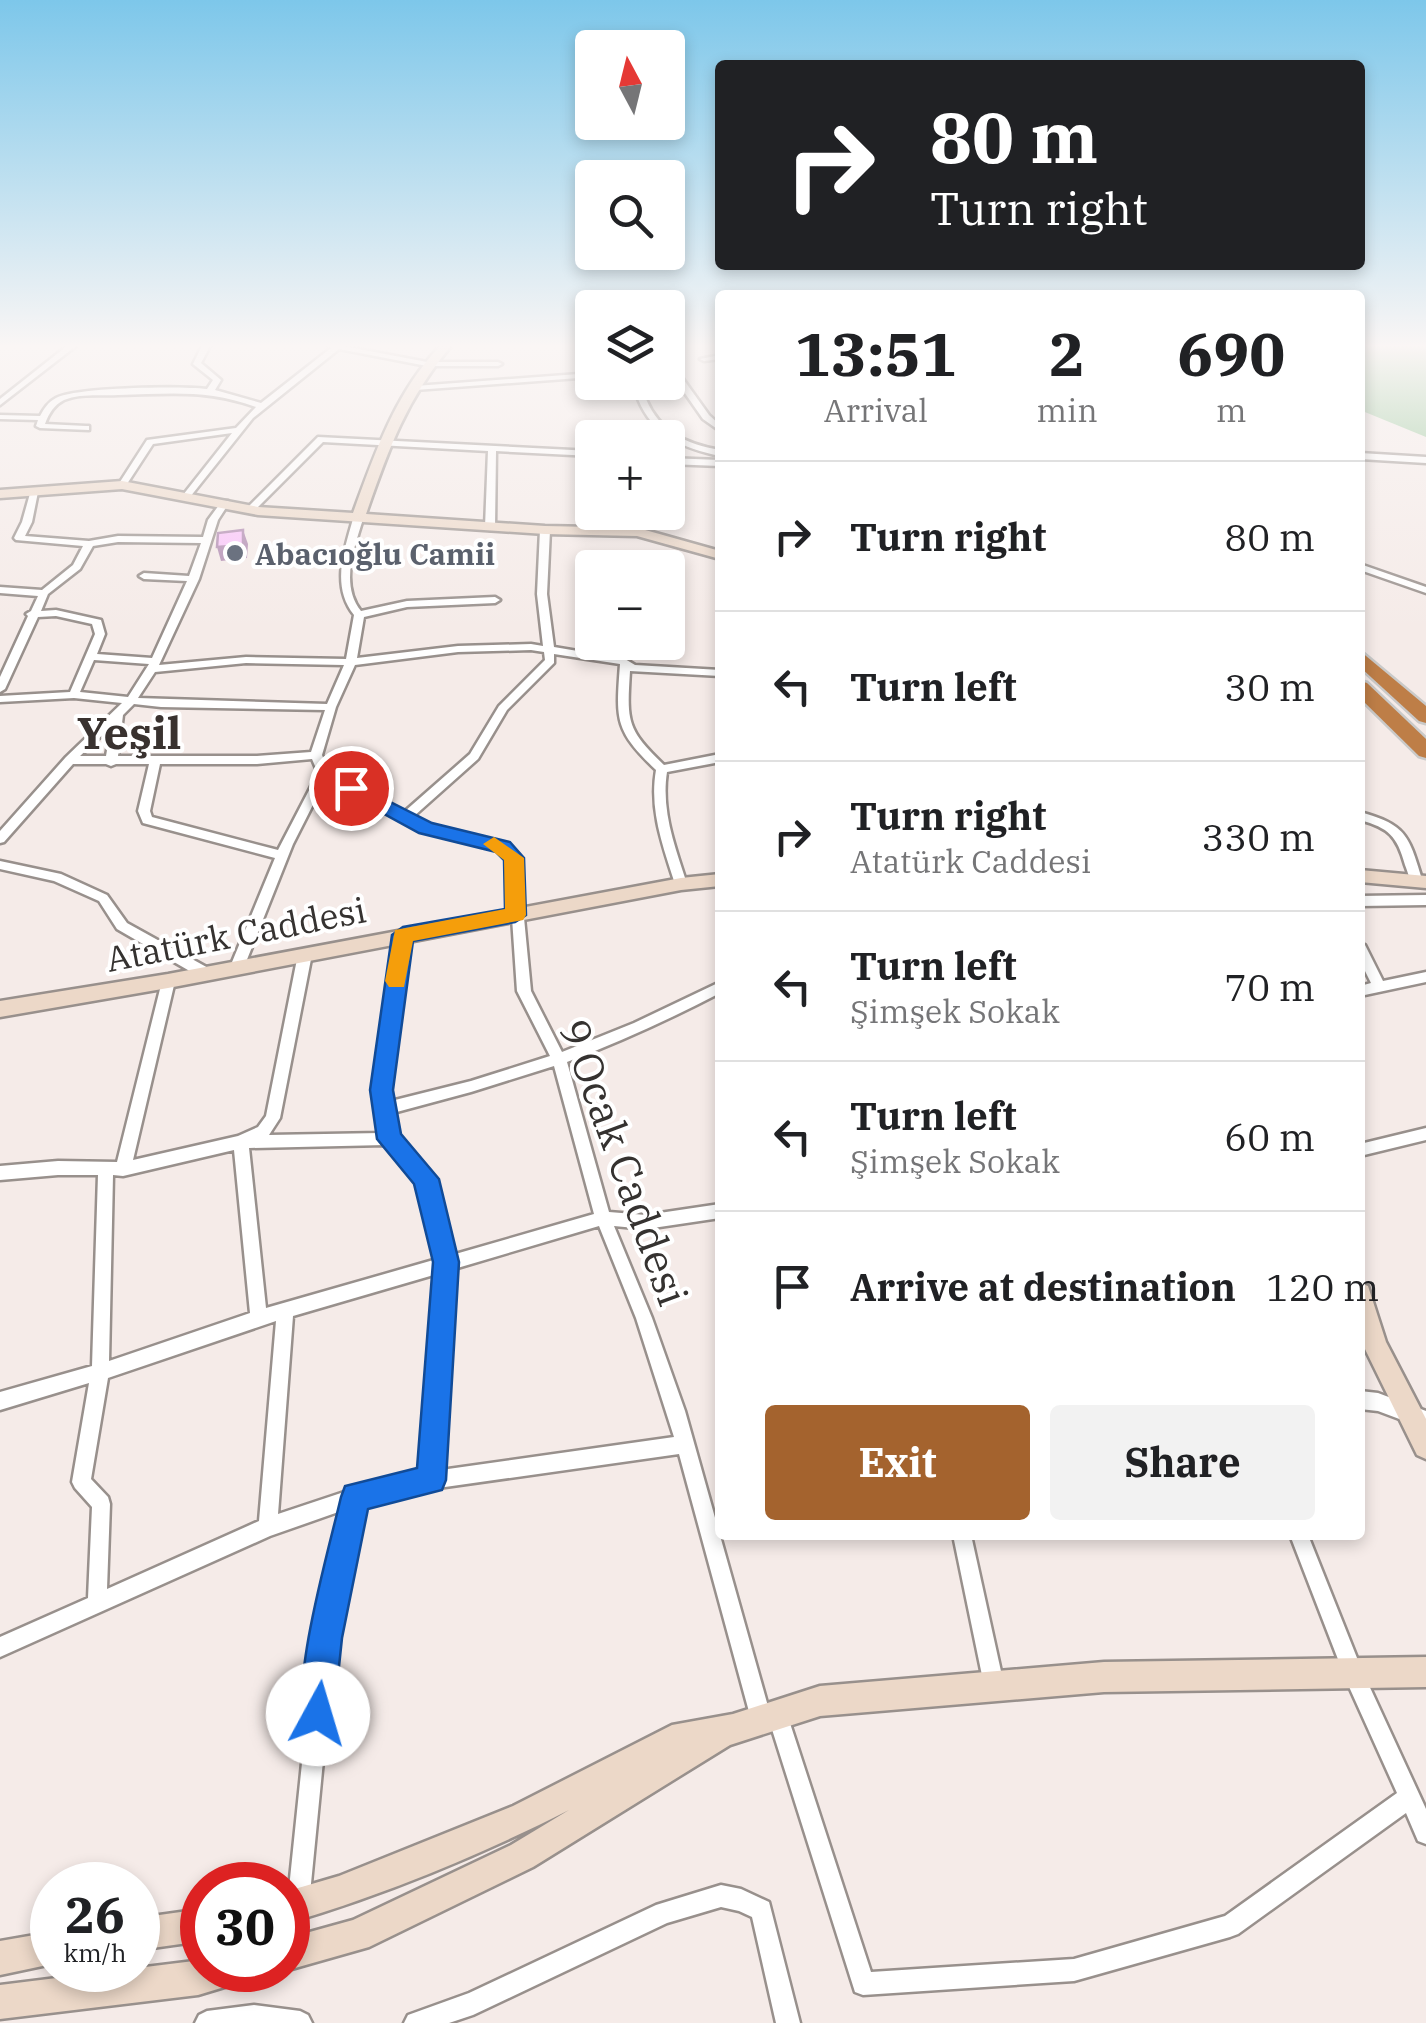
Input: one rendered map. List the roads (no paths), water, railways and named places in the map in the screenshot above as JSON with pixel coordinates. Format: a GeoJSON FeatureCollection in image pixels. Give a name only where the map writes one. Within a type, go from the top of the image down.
{"type":"FeatureCollection","features":[{"type":"Feature","properties":{"kind":"highway"},"geometry":{"type":"LineString","coordinates":[[1365,661],[1426,718]]}},
{"type":"Feature","properties":{"kind":"highway"},"geometry":{"type":"LineString","coordinates":[[1365,693],[1426,751]]}},
{"type":"Feature","properties":{"kind":"street"},"geometry":{"type":"LineString","coordinates":[[122,485],[150,442],[162,440]]}},
{"type":"Feature","properties":{"kind":"street"},"geometry":{"type":"LineString","coordinates":[[187,495],[229,440]]}},
{"type":"Feature","properties":{"kind":"street"},"geometry":{"type":"LineString","coordinates":[[251,509],[317,440]]}},
{"type":"Feature","properties":{"kind":"street"},"geometry":{"type":"LineString","coordinates":[[323,440],[575,453]]}},
{"type":"Feature","properties":{"kind":"street"},"geometry":{"type":"LineString","coordinates":[[359,615],[350,607],[345,590],[349,549],[387,440]]}},
{"type":"Feature","properties":{"kind":"street"},"geometry":{"type":"LineString","coordinates":[[678,440],[689,448],[715,452]]}},
{"type":"Feature","properties":{"kind":"street"},"geometry":{"type":"LineString","coordinates":[[490,527],[492,450]]}},
{"type":"Feature","properties":{"kind":"street"},"geometry":{"type":"LineString","coordinates":[[1365,456],[1426,460]]}},
{"type":"Feature","properties":{"kind":"street"},"geometry":{"type":"LineString","coordinates":[[685,462],[715,463]]}},
{"type":"Feature","properties":{"kind":"street"},"geometry":{"type":"LineString","coordinates":[[0,494],[122,485],[251,509],[358,519],[638,532],[715,554]]}},
{"type":"Feature","properties":{"kind":"street"},"geometry":{"type":"LineString","coordinates":[[19,538],[34,492]]}},
{"type":"Feature","properties":{"kind":"street"},"geometry":{"type":"LineString","coordinates":[[0,839],[70,760],[132,700],[194,578],[224,503]]}},
{"type":"Feature","properties":{"kind":"street"},"geometry":{"type":"LineString","coordinates":[[405,818],[474,756],[504,708],[550,661],[542,594],[545,530]]}},
{"type":"Feature","properties":{"kind":"street"},"geometry":{"type":"LineString","coordinates":[[0,544],[19,538],[88,544],[118,538],[206,540]]}},
{"type":"Feature","properties":{"kind":"street"},"geometry":{"type":"LineString","coordinates":[[0,688],[31,614],[44,593],[78,567],[88,544]]}},
{"type":"Feature","properties":{"kind":"street"},"geometry":{"type":"LineString","coordinates":[[1365,569],[1426,590]]}},
{"type":"Feature","properties":{"kind":"street"},"geometry":{"type":"LineString","coordinates":[[144,576],[194,578]]}},
{"type":"Feature","properties":{"kind":"street"},"geometry":{"type":"LineString","coordinates":[[0,590],[44,593]]}},
{"type":"Feature","properties":{"kind":"street"},"geometry":{"type":"LineString","coordinates":[[359,615],[407,604],[495,600]]}},
{"type":"Feature","properties":{"kind":"street"},"geometry":{"type":"LineString","coordinates":[[31,614],[56,613],[97,622],[100,634],[74,696]]}},
{"type":"Feature","properties":{"kind":"street"},"geometry":{"type":"LineString","coordinates":[[238,967],[269,894],[280,855],[324,773],[316,755],[331,706],[351,662],[359,615]]}},
{"type":"Feature","properties":{"kind":"street"},"geometry":{"type":"LineString","coordinates":[[90,657],[153,665],[246,660],[351,662],[458,649],[550,648],[625,662],[632,668],[715,673]]}},
{"type":"Feature","properties":{"kind":"street"},"geometry":{"type":"LineString","coordinates":[[625,662],[622,726],[662,769]]}},
{"type":"Feature","properties":{"kind":"street"},"geometry":{"type":"LineString","coordinates":[[0,699],[74,696],[161,704],[331,706]]}},
{"type":"Feature","properties":{"kind":"street"},"geometry":{"type":"LineString","coordinates":[[110,762],[118,714]]}},
{"type":"Feature","properties":{"kind":"street"},"geometry":{"type":"LineString","coordinates":[[70,760],[155,762],[316,755]]}},
{"type":"Feature","properties":{"kind":"street"},"geometry":{"type":"LineString","coordinates":[[662,769],[715,759]]}},
{"type":"Feature","properties":{"kind":"street"},"geometry":{"type":"LineString","coordinates":[[155,762],[144,810],[147,820],[280,855]]}},
{"type":"Feature","properties":{"kind":"street"},"geometry":{"type":"LineString","coordinates":[[662,769],[659,797],[663,824],[681,884]]}},
{"type":"Feature","properties":{"kind":"street","name":"9 Ocak Caddesi"},"geometry":{"type":"LineString","coordinates":[[324,773],[426,828],[503,847],[514,858],[515,915],[524,991],[560,1061],[603,1218],[644,1318],[686,1444],[757,1721],[863,1984],[1074,1970],[1230,1926],[1410,1796]]}},
{"type":"Feature","properties":{"kind":"street"},"geometry":{"type":"LineString","coordinates":[[1365,817],[1388,822],[1400,832],[1421,882],[1365,876]]}},
{"type":"Feature","properties":{"kind":"street"},"geometry":{"type":"LineString","coordinates":[[0,864],[58,877],[103,898],[122,926],[205,973]]}},
{"type":"Feature","properties":{"kind":"street","name":"Atatürk Caddesi"},"geometry":{"type":"LineString","coordinates":[[0,1009],[168,982],[403,935],[715,881]]}},
{"type":"Feature","properties":{"kind":"street"},"geometry":{"type":"LineString","coordinates":[[1365,901],[1426,900]]}},
{"type":"Feature","properties":{"kind":"street"},"geometry":{"type":"LineString","coordinates":[[403,935],[382,1090],[389,1139],[426,1179],[446,1262],[431,1480]]}},
{"type":"Feature","properties":{"kind":"street"},"geometry":{"type":"LineString","coordinates":[[241,1142],[262,1131],[273,1118],[304,954]]}},
{"type":"Feature","properties":{"kind":"street"},"geometry":{"type":"LineString","coordinates":[[1365,958],[1379,986]]}},
{"type":"Feature","properties":{"kind":"street"},"geometry":{"type":"LineString","coordinates":[[1365,990],[1426,977]]}},
{"type":"Feature","properties":{"kind":"street"},"geometry":{"type":"LineString","coordinates":[[97,1604],[101,1504],[81,1482],[100,1372],[114,1168],[168,982]]}},
{"type":"Feature","properties":{"kind":"street"},"geometry":{"type":"LineString","coordinates":[[384,1109],[474,1088],[560,1061],[672,1014],[715,990]]}},
{"type":"Feature","properties":{"kind":"street"},"geometry":{"type":"LineString","coordinates":[[1365,1149],[1426,1134]]}},
{"type":"Feature","properties":{"kind":"street"},"geometry":{"type":"LineString","coordinates":[[0,1173],[114,1168],[241,1142],[389,1139]]}},
{"type":"Feature","properties":{"kind":"street"},"geometry":{"type":"LineString","coordinates":[[241,1142],[258,1318]]}},
{"type":"Feature","properties":{"kind":"street"},"geometry":{"type":"LineString","coordinates":[[0,1401],[100,1372],[258,1318],[603,1218],[646,1222],[715,1212]]}},
{"type":"Feature","properties":{"kind":"street"},"geometry":{"type":"LineString","coordinates":[[268,1527],[285,1311]]}},
{"type":"Feature","properties":{"kind":"street"},"geometry":{"type":"LineString","coordinates":[[1365,1311],[1375,1345],[1419,1418],[1426,1446]]}},
{"type":"Feature","properties":{"kind":"street"},"geometry":{"type":"LineString","coordinates":[[1365,1401],[1419,1418]]}},
{"type":"Feature","properties":{"kind":"street"},"geometry":{"type":"LineString","coordinates":[[0,1647],[268,1527],[356,1497],[431,1480],[686,1444]]}},
{"type":"Feature","properties":{"kind":"street"},"geometry":{"type":"LineString","coordinates":[[298,1862],[326,1638],[356,1497]]}},
{"type":"Feature","properties":{"kind":"street"},"geometry":{"type":"LineString","coordinates":[[963,1540],[994,1685]]}},
{"type":"Feature","properties":{"kind":"street"},"geometry":{"type":"LineString","coordinates":[[1301,1540],[1354,1673],[1426,1833]]}},
{"type":"Feature","properties":{"kind":"street"},"geometry":{"type":"LineString","coordinates":[[310,1900],[340,1892],[523,1817],[672,1740],[757,1721],[820,1700],[1104,1677],[1426,1672]]}},
{"type":"Feature","properties":{"kind":"street"},"geometry":{"type":"LineString","coordinates":[[310,1948],[357,1936],[522,1856],[757,1721]]}},
{"type":"Feature","properties":{"kind":"street"},"geometry":{"type":"LineString","coordinates":[[416,2023],[474,2003],[664,1913],[721,1896],[760,1910],[788,2023]]}},
{"type":"Feature","properties":{"kind":"street"},"geometry":{"type":"LineString","coordinates":[[0,1958],[30,1952]]}},
{"type":"Feature","properties":{"kind":"street"},"geometry":{"type":"LineString","coordinates":[[0,2002],[180,1980]]}},
{"type":"Feature","properties":{"kind":"street"},"geometry":{"type":"LineString","coordinates":[[207,2023],[254,2017],[300,2023]]}},
{"type":"Feature","properties":{"kind":"place","name":"Abacıoğlu Camii"},"geometry":{"type":"Point","coordinates":[235,553]}},
{"type":"Feature","properties":{"kind":"district","name":"Yeşil"},"geometry":{"type":"Point","coordinates":[129,732]}}]}
